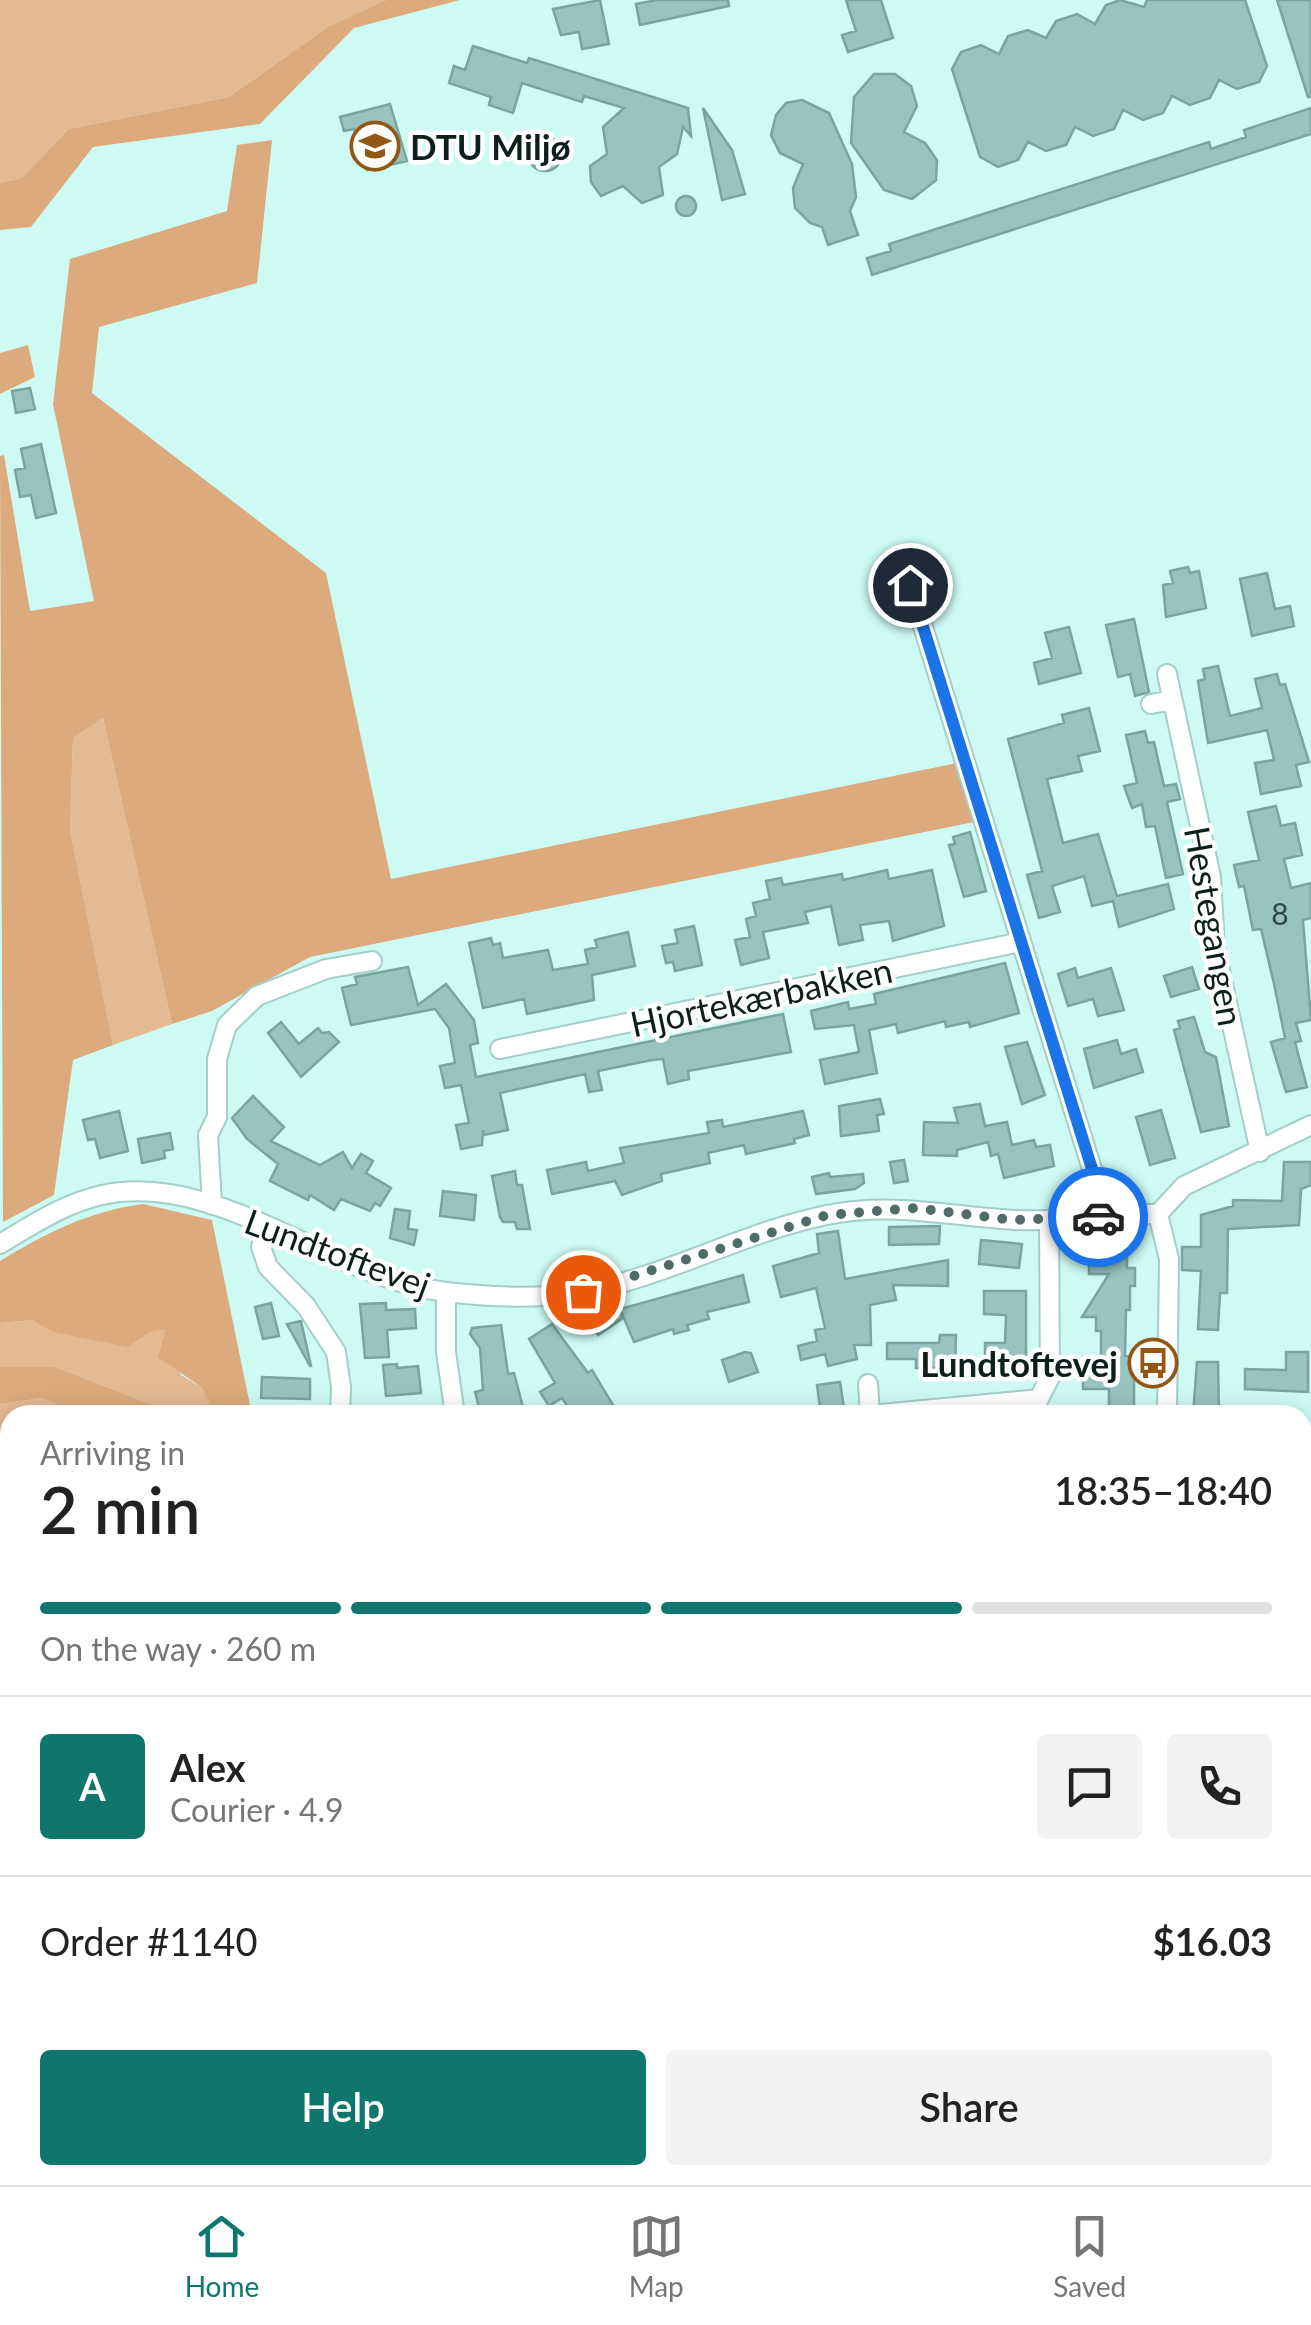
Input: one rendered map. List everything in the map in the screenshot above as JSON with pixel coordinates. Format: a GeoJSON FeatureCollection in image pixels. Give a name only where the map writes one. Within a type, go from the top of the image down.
{"type":"FeatureCollection","features":[{"type":"Feature","properties":{"kind":"street"},"geometry":{"type":"LineString","coordinates":[[910,585],[1107,1217]]}},
{"type":"Feature","properties":{"kind":"street","name":"Hestegangen"},"geometry":{"type":"LineString","coordinates":[[1166,674],[1211,877],[1215,948],[1260,1152]]}},
{"type":"Feature","properties":{"kind":"street"},"geometry":{"type":"LineString","coordinates":[[1151,704],[1172,700]]}},
{"type":"Feature","properties":{"kind":"street","name":"Hjortekærbakken"},"geometry":{"type":"LineString","coordinates":[[500,1050],[1021,942]]}},
{"type":"Feature","properties":{"kind":"street"},"geometry":{"type":"LineString","coordinates":[[212,1205],[208,1135],[216,1117],[217,1059],[227,1025],[257,996],[326,969],[372,961]]}},
{"type":"Feature","properties":{"kind":"street"},"geometry":{"type":"LineString","coordinates":[[1166,1405],[1168,1260],[1158,1214],[1184,1186],[1311,1125]]}},
{"type":"Feature","properties":{"kind":"street","name":"Lundtoftevej"},"geometry":{"type":"LineString","coordinates":[[0,1244],[50,1214],[108,1194],[162,1194],[212,1205],[376,1274],[446,1292],[501,1296],[583,1292],[780,1228],[872,1209],[1049,1220],[1158,1214]]}},
{"type":"Feature","properties":{"kind":"street"},"geometry":{"type":"LineString","coordinates":[[976,1405],[1039,1399],[1050,1377],[1049,1220]]}},
{"type":"Feature","properties":{"kind":"street"},"geometry":{"type":"LineString","coordinates":[[266,1228],[262,1247],[268,1267],[306,1306],[336,1352],[341,1405]]}},
{"type":"Feature","properties":{"kind":"street"},"geometry":{"type":"LineString","coordinates":[[446,1292],[446,1352],[454,1405]]}},
{"type":"Feature","properties":{"kind":"street"},"geometry":{"type":"LineString","coordinates":[[868,1384],[869,1405]]}},
{"type":"Feature","properties":{"kind":"shaded area"},"geometry":{"type":"Polygon","coordinates":[[[0,0],[386,0],[329,26],[229,97],[69,129],[22,178],[0,183],[0,0]]]}},
{"type":"Feature","properties":{"kind":"shaded area"},"geometry":{"type":"Polygon","coordinates":[[[386,0],[460,0],[354,28],[260,124],[93,147],[31,227],[0,230],[0,183],[22,178],[69,129],[229,97],[329,26],[386,0]]]}},
{"type":"Feature","properties":{"kind":"shaded area"},"geometry":{"type":"Polygon","coordinates":[[[272,140],[257,283],[99,327],[92,393],[326,573],[391,879],[957,763],[979,821],[310,957],[212,1011],[172,1024],[103,718],[73,738],[70,830],[113,1045],[73,1060],[54,1195],[3,1222],[0,456],[4,455],[30,611],[94,601],[53,404],[70,259],[227,211],[237,145],[272,140]]]}},
{"type":"Feature","properties":{"kind":"shaded area"},"geometry":{"type":"Polygon","coordinates":[[[28,345],[35,377],[0,394],[0,353],[28,345]]]}},
{"type":"Feature","properties":{"kind":"shaded area"},"geometry":{"type":"Polygon","coordinates":[[[103,718],[172,1024],[113,1045],[70,830],[73,738],[103,718]]]}},
{"type":"Feature","properties":{"kind":"shaded area"},"geometry":{"type":"Polygon","coordinates":[[[143,1204],[212,1220],[250,1405],[206,1405],[210,1403],[201,1387],[158,1357],[166,1329],[149,1332],[128,1347],[53,1332],[32,1320],[0,1323],[0,1261],[34,1241],[104,1212],[143,1204]]]}},
{"type":"Feature","properties":{"kind":"shaded area"},"geometry":{"type":"Polygon","coordinates":[[[32,1320],[64,1332],[98,1336],[167,1328],[181,1375],[201,1387],[211,1403],[153,1405],[55,1367],[0,1367],[0,1323],[32,1320]]]}},
{"type":"Feature","properties":{"kind":"shaded area"},"geometry":{"type":"Polygon","coordinates":[[[0,1367],[55,1367],[153,1405],[58,1405],[42,1398],[0,1404],[0,1367]]]}},
{"type":"Feature","properties":{"kind":"shaded area"},"geometry":{"type":"Polygon","coordinates":[[[42,1398],[58,1405],[0,1405],[42,1398]]]}},
{"type":"Feature","properties":{"kind":"building"},"geometry":{"type":"Polygon","coordinates":[[[600,0],[609,44],[582,49],[579,32],[561,35],[553,9],[600,0]]]}},
{"type":"Feature","properties":{"kind":"building"},"geometry":{"type":"Polygon","coordinates":[[[657,0],[728,0],[729,6],[640,25],[636,4],[657,0]]]}},
{"type":"Feature","properties":{"kind":"building"},"geometry":{"type":"Polygon","coordinates":[[[846,0],[881,0],[893,38],[848,52],[842,35],[856,31],[846,0]]]}},
{"type":"Feature","properties":{"kind":"building"},"geometry":{"type":"Polygon","coordinates":[[[1120,0],[1144,7],[1147,0],[1245,0],[1267,66],[1259,82],[1237,89],[1219,80],[1210,98],[1190,105],[1172,96],[1163,113],[1143,120],[1123,110],[1114,129],[1093,136],[1075,127],[1066,145],[1046,151],[1028,142],[1018,160],[998,167],[980,157],[952,69],[961,52],[981,45],[999,54],[1008,36],[1028,30],[1046,38],[1056,21],[1077,14],[1095,24],[1106,5],[1120,0]]]}},
{"type":"Feature","properties":{"kind":"building"},"geometry":{"type":"Polygon","coordinates":[[[1277,0],[1311,0],[1311,97],[1308,97],[1277,0]]]}},
{"type":"Feature","properties":{"kind":"building"},"geometry":{"type":"Polygon","coordinates":[[[473,46],[527,63],[529,58],[688,108],[691,136],[683,127],[677,154],[659,167],[663,195],[642,203],[623,186],[601,196],[591,182],[590,166],[607,154],[603,127],[624,108],[584,96],[582,102],[522,83],[513,113],[489,105],[491,97],[449,83],[454,66],[465,70],[473,46]]]}},
{"type":"Feature","properties":{"kind":"building"},"geometry":{"type":"Polygon","coordinates":[[[874,74],[895,74],[911,86],[917,106],[904,132],[925,143],[937,160],[936,180],[912,199],[884,190],[851,143],[854,97],[874,74]]]}},
{"type":"Feature","properties":{"kind":"building"},"geometry":{"type":"Polygon","coordinates":[[[802,100],[829,113],[852,164],[856,197],[850,211],[858,235],[828,245],[822,227],[810,223],[795,208],[793,188],[803,164],[780,153],[771,135],[776,115],[786,103],[802,100]]]}},
{"type":"Feature","properties":{"kind":"building"},"geometry":{"type":"Polygon","coordinates":[[[390,104],[407,161],[367,170],[354,129],[344,131],[340,117],[390,104]]]}},
{"type":"Feature","properties":{"kind":"building"},"geometry":{"type":"Polygon","coordinates":[[[703,108],[732,150],[745,194],[722,200],[703,108]]]}},
{"type":"Feature","properties":{"kind":"building"},"geometry":{"type":"Polygon","coordinates":[[[1311,108],[1311,134],[872,275],[867,258],[891,251],[889,244],[1209,142],[1211,149],[1246,137],[1244,130],[1311,108]]]}},
{"type":"Feature","properties":{"kind":"building"},"geometry":{"type":"Polygon","coordinates":[[[545,137],[557,142],[562,154],[557,166],[545,171],[533,166],[528,154],[533,142],[545,137]]]}},
{"type":"Feature","properties":{"kind":"building"},"geometry":{"type":"Polygon","coordinates":[[[686,196],[696,206],[686,216],[676,206],[686,196]]]}},
{"type":"Feature","properties":{"kind":"building"},"geometry":{"type":"Polygon","coordinates":[[[30,388],[35,409],[16,413],[12,391],[30,388]]]}},
{"type":"Feature","properties":{"kind":"building"},"geometry":{"type":"Polygon","coordinates":[[[41,444],[56,513],[36,518],[31,495],[20,497],[15,470],[25,468],[21,449],[41,444]]]}},
{"type":"Feature","properties":{"kind":"building"},"geometry":{"type":"Polygon","coordinates":[[[1188,567],[1190,573],[1199,571],[1206,608],[1166,617],[1163,585],[1173,583],[1170,571],[1188,567]]]}},
{"type":"Feature","properties":{"kind":"building"},"geometry":{"type":"Polygon","coordinates":[[[1267,573],[1275,609],[1290,606],[1294,626],[1252,636],[1240,579],[1267,573]]]}},
{"type":"Feature","properties":{"kind":"building"},"geometry":{"type":"Polygon","coordinates":[[[1134,619],[1149,692],[1135,696],[1130,674],[1118,677],[1106,625],[1134,619]]]}},
{"type":"Feature","properties":{"kind":"building"},"geometry":{"type":"Polygon","coordinates":[[[1069,627],[1081,673],[1039,684],[1034,663],[1052,658],[1045,633],[1069,627]]]}},
{"type":"Feature","properties":{"kind":"building"},"geometry":{"type":"Polygon","coordinates":[[[1218,666],[1230,716],[1262,708],[1255,679],[1277,674],[1280,685],[1285,684],[1309,762],[1296,765],[1301,786],[1261,794],[1255,763],[1274,760],[1267,730],[1208,743],[1198,681],[1205,679],[1203,669],[1218,666]]]}},
{"type":"Feature","properties":{"kind":"building"},"geometry":{"type":"Polygon","coordinates":[[[1089,708],[1100,751],[1078,756],[1082,771],[1047,779],[1063,843],[1098,834],[1117,896],[1168,884],[1174,909],[1119,927],[1113,901],[1092,906],[1084,876],[1052,886],[1060,912],[1039,918],[1027,875],[1042,871],[1008,739],[1064,723],[1062,715],[1089,708]]]}},
{"type":"Feature","properties":{"kind":"building"},"geometry":{"type":"Polygon","coordinates":[[[1145,731],[1148,743],[1154,742],[1164,786],[1176,784],[1180,799],[1167,802],[1183,874],[1166,878],[1155,826],[1146,827],[1142,804],[1132,808],[1124,786],[1137,783],[1126,735],[1145,731]]]}},
{"type":"Feature","properties":{"kind":"building"},"geometry":{"type":"Polygon","coordinates":[[[1276,806],[1281,826],[1295,823],[1302,855],[1284,859],[1291,888],[1311,883],[1311,918],[1303,920],[1311,1020],[1296,1023],[1301,1041],[1295,1042],[1307,1087],[1286,1092],[1271,1042],[1285,1038],[1274,984],[1261,929],[1253,930],[1244,886],[1239,887],[1234,865],[1259,860],[1248,812],[1276,806]]]}},
{"type":"Feature","properties":{"kind":"building"},"geometry":{"type":"Polygon","coordinates":[[[970,832],[986,891],[964,897],[949,845],[955,844],[953,837],[970,832]]]}},
{"type":"Feature","properties":{"kind":"building"},"geometry":{"type":"Polygon","coordinates":[[[887,870],[889,879],[932,870],[944,926],[893,941],[889,921],[860,925],[863,940],[839,945],[831,906],[805,912],[808,923],[763,932],[769,958],[741,965],[735,940],[750,937],[746,919],[756,916],[753,903],[770,899],[766,881],[781,878],[783,885],[842,874],[843,880],[887,870]]]}},
{"type":"Feature","properties":{"kind":"building"},"geometry":{"type":"Polygon","coordinates":[[[694,926],[702,965],[675,971],[673,962],[666,963],[662,946],[678,943],[675,930],[694,926]]]}},
{"type":"Feature","properties":{"kind":"building"},"geometry":{"type":"Polygon","coordinates":[[[628,932],[635,966],[592,975],[594,1000],[527,1014],[524,999],[483,1008],[469,943],[491,938],[493,945],[500,943],[503,958],[548,950],[553,970],[588,964],[585,950],[597,947],[595,940],[628,932]]]}},
{"type":"Feature","properties":{"kind":"building"},"geometry":{"type":"Polygon","coordinates":[[[1005,963],[1019,1013],[970,1027],[969,1022],[946,1027],[945,1021],[898,1033],[896,1024],[869,1030],[877,1073],[825,1084],[820,1060],[859,1052],[854,1025],[815,1029],[811,1011],[848,1002],[849,1009],[876,1004],[874,994],[1005,963]]]}},
{"type":"Feature","properties":{"kind":"building"},"geometry":{"type":"Polygon","coordinates":[[[408,967],[418,1005],[446,984],[474,1020],[478,1043],[470,1045],[476,1077],[783,1014],[791,1052],[688,1071],[689,1079],[668,1084],[663,1059],[598,1071],[602,1090],[589,1092],[585,1074],[500,1093],[508,1130],[484,1135],[483,1130],[482,1145],[461,1149],[456,1125],[469,1123],[461,1085],[445,1088],[440,1066],[455,1063],[449,1028],[435,1009],[351,1025],[342,988],[357,984],[355,977],[408,967]]]}},
{"type":"Feature","properties":{"kind":"building"},"geometry":{"type":"Polygon","coordinates":[[[1192,967],[1199,989],[1171,997],[1164,976],[1192,967]]]}},
{"type":"Feature","properties":{"kind":"building"},"geometry":{"type":"Polygon","coordinates":[[[1075,968],[1078,978],[1111,968],[1124,1010],[1098,1016],[1093,999],[1068,1006],[1058,974],[1075,968]]]}},
{"type":"Feature","properties":{"kind":"building"},"geometry":{"type":"Polygon","coordinates":[[[1194,1017],[1205,1052],[1216,1057],[1229,1126],[1201,1132],[1174,1030],[1180,1028],[1178,1021],[1194,1017]]]}},
{"type":"Feature","properties":{"kind":"building"},"geometry":{"type":"Polygon","coordinates":[[[281,1022],[299,1044],[318,1028],[339,1042],[301,1077],[268,1033],[281,1022]]]}},
{"type":"Feature","properties":{"kind":"building"},"geometry":{"type":"Polygon","coordinates":[[[1117,1040],[1121,1054],[1136,1049],[1143,1072],[1094,1088],[1084,1049],[1117,1040]]]}},
{"type":"Feature","properties":{"kind":"building"},"geometry":{"type":"Polygon","coordinates":[[[1027,1042],[1045,1095],[1022,1104],[1005,1047],[1027,1042]]]}},
{"type":"Feature","properties":{"kind":"building"},"geometry":{"type":"Polygon","coordinates":[[[253,1096],[284,1127],[271,1141],[320,1165],[343,1152],[352,1168],[361,1154],[373,1161],[366,1173],[391,1188],[380,1206],[375,1203],[370,1211],[341,1199],[334,1210],[310,1195],[308,1200],[270,1181],[278,1164],[247,1139],[232,1118],[253,1096]]]}},
{"type":"Feature","properties":{"kind":"building"},"geometry":{"type":"Polygon","coordinates":[[[880,1099],[884,1114],[877,1115],[879,1131],[841,1136],[839,1106],[880,1099]]]}},
{"type":"Feature","properties":{"kind":"building"},"geometry":{"type":"Polygon","coordinates":[[[980,1104],[985,1126],[1007,1122],[1012,1145],[1034,1140],[1036,1147],[1050,1145],[1054,1166],[1004,1178],[998,1154],[991,1156],[988,1142],[957,1150],[957,1156],[923,1155],[924,1122],[958,1123],[954,1108],[980,1104]]]}},
{"type":"Feature","properties":{"kind":"building"},"geometry":{"type":"Polygon","coordinates":[[[1161,1110],[1175,1158],[1150,1165],[1136,1117],[1161,1110]]]}},
{"type":"Feature","properties":{"kind":"building"},"geometry":{"type":"Polygon","coordinates":[[[119,1111],[128,1151],[100,1158],[95,1139],[88,1140],[83,1120],[119,1111]]]}},
{"type":"Feature","properties":{"kind":"building"},"geometry":{"type":"Polygon","coordinates":[[[803,1111],[809,1135],[794,1139],[795,1143],[746,1154],[744,1145],[708,1153],[710,1163],[661,1174],[662,1181],[622,1195],[615,1181],[552,1194],[547,1170],[586,1162],[588,1171],[624,1163],[620,1148],[709,1133],[707,1122],[722,1120],[723,1127],[803,1111]]]}},
{"type":"Feature","properties":{"kind":"building"},"geometry":{"type":"Polygon","coordinates":[[[170,1133],[173,1149],[164,1151],[165,1158],[142,1163],[138,1139],[170,1133]]]}},
{"type":"Feature","properties":{"kind":"building"},"geometry":{"type":"Polygon","coordinates":[[[904,1160],[908,1181],[894,1183],[890,1162],[904,1160]]]}},
{"type":"Feature","properties":{"kind":"building"},"geometry":{"type":"Polygon","coordinates":[[[1284,1162],[1311,1162],[1311,1185],[1301,1189],[1299,1225],[1228,1229],[1227,1293],[1220,1293],[1218,1330],[1198,1329],[1201,1271],[1182,1270],[1182,1247],[1201,1247],[1201,1215],[1233,1206],[1233,1200],[1282,1201],[1284,1162]]]}},
{"type":"Feature","properties":{"kind":"building"},"geometry":{"type":"Polygon","coordinates":[[[515,1171],[517,1185],[522,1185],[530,1229],[517,1229],[515,1222],[503,1222],[500,1217],[492,1176],[515,1171]]]}},
{"type":"Feature","properties":{"kind":"building"},"geometry":{"type":"Polygon","coordinates":[[[829,1173],[830,1177],[863,1174],[864,1183],[855,1189],[816,1194],[812,1177],[829,1173]]]}},
{"type":"Feature","properties":{"kind":"building"},"geometry":{"type":"Polygon","coordinates":[[[443,1191],[476,1195],[474,1220],[440,1216],[443,1191]]]}},
{"type":"Feature","properties":{"kind":"building"},"geometry":{"type":"Polygon","coordinates":[[[395,1209],[410,1211],[408,1229],[417,1230],[414,1245],[390,1238],[395,1209]]]}},
{"type":"Feature","properties":{"kind":"building"},"geometry":{"type":"Polygon","coordinates":[[[940,1226],[939,1244],[889,1245],[889,1227],[940,1226]]]}},
{"type":"Feature","properties":{"kind":"building"},"geometry":{"type":"Polygon","coordinates":[[[838,1231],[845,1279],[948,1260],[948,1286],[893,1285],[896,1300],[870,1305],[871,1345],[854,1345],[857,1359],[828,1366],[825,1354],[801,1360],[798,1346],[817,1341],[815,1330],[825,1328],[816,1288],[781,1297],[773,1266],[819,1253],[817,1234],[838,1231]]]}},
{"type":"Feature","properties":{"kind":"building"},"geometry":{"type":"Polygon","coordinates":[[[981,1240],[1022,1244],[1019,1268],[979,1264],[981,1240]]]}},
{"type":"Feature","properties":{"kind":"building"},"geometry":{"type":"Polygon","coordinates":[[[1127,1247],[1127,1268],[1135,1268],[1130,1310],[1126,1310],[1125,1356],[1150,1357],[1149,1371],[1134,1371],[1134,1405],[1109,1405],[1109,1389],[1083,1389],[1083,1362],[1101,1363],[1101,1331],[1096,1331],[1096,1317],[1082,1317],[1109,1274],[1089,1274],[1089,1252],[1106,1252],[1106,1259],[1119,1259],[1127,1247]]]}},
{"type":"Feature","properties":{"kind":"building"},"geometry":{"type":"Polygon","coordinates":[[[743,1275],[749,1302],[707,1312],[709,1319],[687,1325],[689,1330],[674,1334],[673,1329],[634,1342],[620,1309],[743,1275]]]}},
{"type":"Feature","properties":{"kind":"building"},"geometry":{"type":"Polygon","coordinates":[[[984,1291],[1026,1291],[1026,1370],[985,1365],[985,1343],[1005,1343],[1006,1315],[984,1314],[984,1291]]]}},
{"type":"Feature","properties":{"kind":"building"},"geometry":{"type":"Polygon","coordinates":[[[617,1302],[623,1318],[598,1335],[582,1312],[598,1303],[601,1309],[617,1302]]]}},
{"type":"Feature","properties":{"kind":"building"},"geometry":{"type":"Polygon","coordinates":[[[271,1303],[279,1336],[263,1339],[255,1307],[271,1303]]]}},
{"type":"Feature","properties":{"kind":"building"},"geometry":{"type":"Polygon","coordinates":[[[386,1303],[386,1310],[415,1309],[416,1328],[387,1330],[389,1357],[365,1358],[360,1304],[386,1303]]]}},
{"type":"Feature","properties":{"kind":"building"},"geometry":{"type":"Polygon","coordinates":[[[301,1321],[311,1366],[287,1324],[301,1321]]]}},
{"type":"Feature","properties":{"kind":"building"},"geometry":{"type":"Polygon","coordinates":[[[552,1324],[588,1373],[592,1370],[613,1405],[567,1405],[562,1398],[548,1405],[540,1392],[555,1383],[529,1339],[552,1324]]]}},
{"type":"Feature","properties":{"kind":"building"},"geometry":{"type":"Polygon","coordinates":[[[501,1325],[508,1374],[514,1373],[522,1405],[478,1405],[475,1392],[483,1390],[480,1348],[470,1334],[472,1328],[501,1325]]]}},
{"type":"Feature","properties":{"kind":"building"},"geometry":{"type":"Polygon","coordinates":[[[940,1335],[956,1335],[955,1368],[916,1368],[916,1359],[887,1359],[887,1343],[939,1343],[940,1335]]]}},
{"type":"Feature","properties":{"kind":"building"},"geometry":{"type":"Polygon","coordinates":[[[1286,1352],[1308,1352],[1308,1392],[1245,1389],[1245,1369],[1286,1370],[1286,1352]]]}},
{"type":"Feature","properties":{"kind":"building"},"geometry":{"type":"Polygon","coordinates":[[[751,1353],[758,1372],[729,1382],[722,1360],[751,1353]]]}},
{"type":"Feature","properties":{"kind":"building"},"geometry":{"type":"Polygon","coordinates":[[[1197,1362],[1218,1362],[1219,1405],[1194,1405],[1197,1362]]]}},
{"type":"Feature","properties":{"kind":"building"},"geometry":{"type":"Polygon","coordinates":[[[397,1364],[397,1368],[418,1366],[421,1393],[386,1396],[383,1365],[397,1364]]]}},
{"type":"Feature","properties":{"kind":"building"},"geometry":{"type":"Polygon","coordinates":[[[262,1377],[310,1379],[310,1399],[261,1398],[262,1377]]]}},
{"type":"Feature","properties":{"kind":"building"},"geometry":{"type":"Polygon","coordinates":[[[840,1382],[843,1405],[820,1405],[817,1385],[840,1382]]]}},
{"type":"Feature","properties":{"kind":"way so far"},"geometry":{"type":"LineString","coordinates":[[583,1292],[827,1215],[915,1208],[1012,1220],[1098,1217]]}},
{"type":"Feature","properties":{"kind":"place","name":"DTU Miljø"},"geometry":{"type":"Point","coordinates":[375,146]}},
{"type":"Feature","properties":{"kind":"place","name":"Lundtoftevej"},"geometry":{"type":"Point","coordinates":[1153,1363]}},
{"type":"Feature","properties":{"kind":"route"},"geometry":{"type":"LineString","coordinates":[[910,585],[1107,1217],[1098,1217]]}}]}
